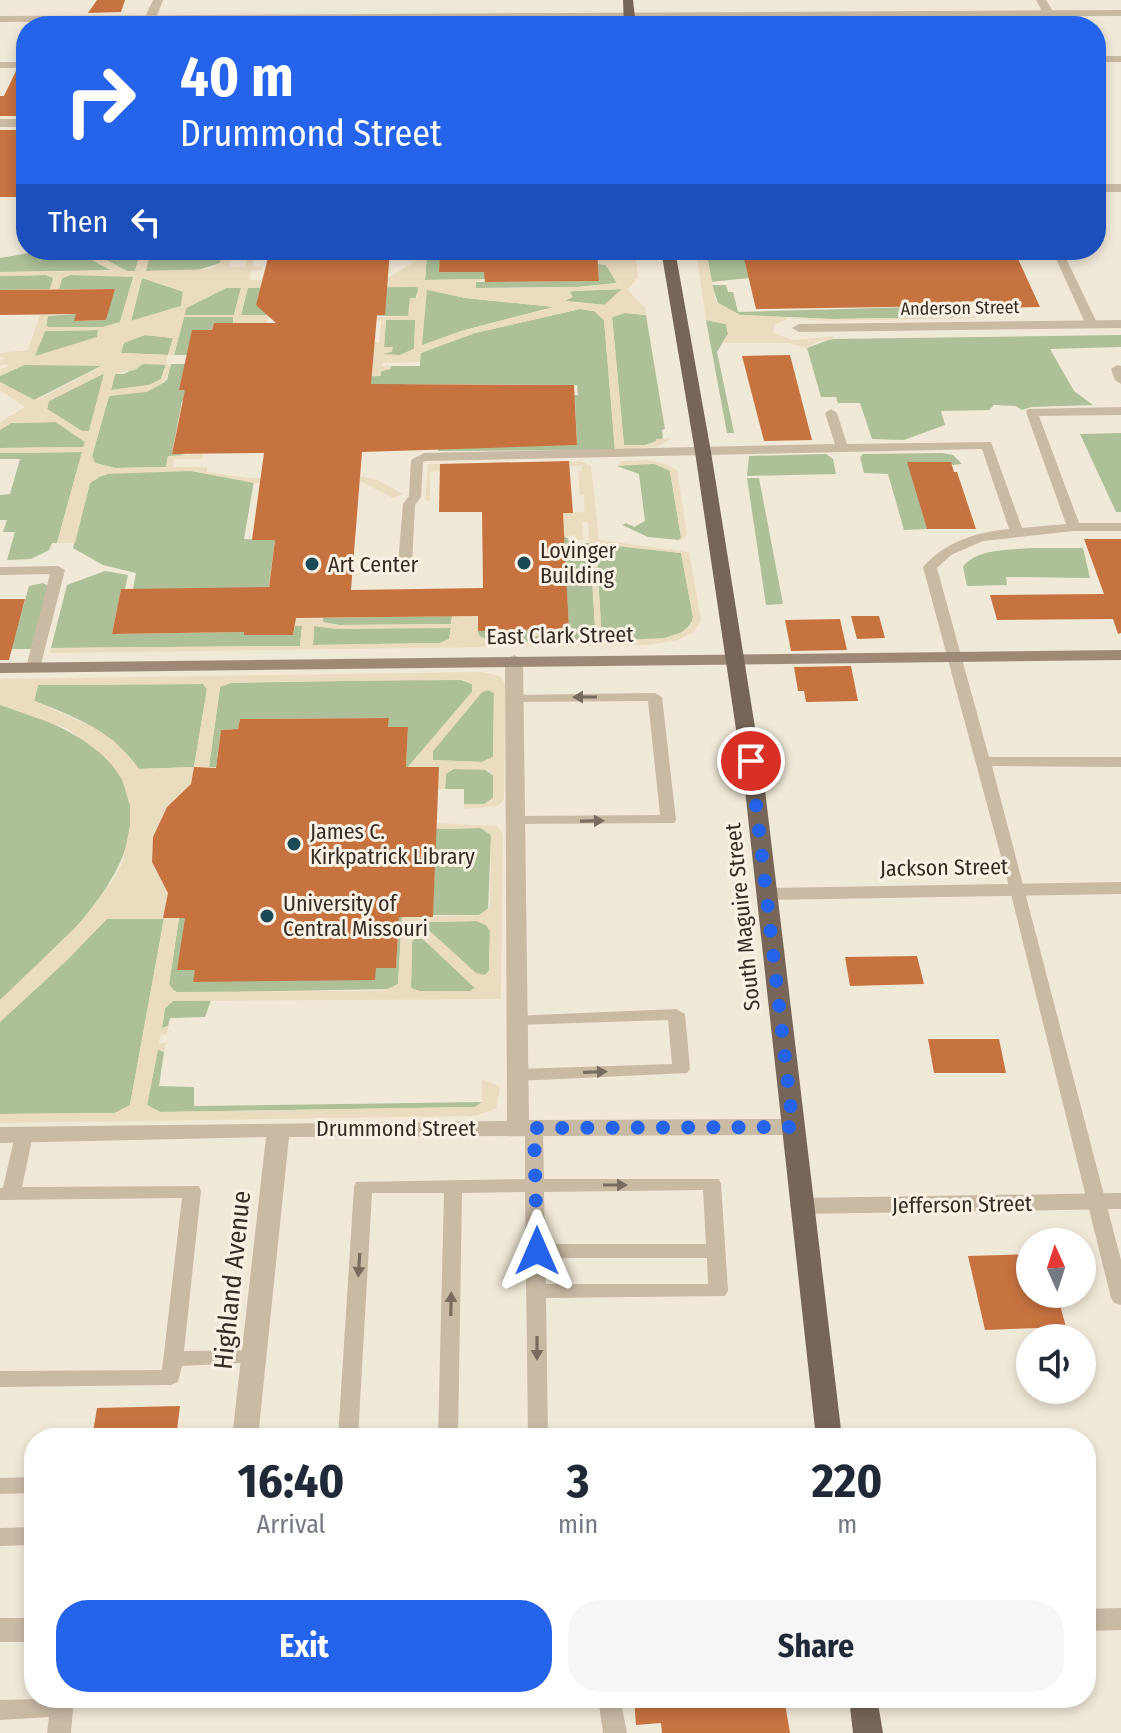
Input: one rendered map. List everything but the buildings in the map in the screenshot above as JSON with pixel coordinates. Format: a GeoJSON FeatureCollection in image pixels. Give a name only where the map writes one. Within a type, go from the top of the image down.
{"type":"FeatureCollection","features":[{"type":"Feature","properties":{"kind":"main road","name":"South Maguire Street"},"geometry":{"type":"LineString","coordinates":[[670,260],[735,658],[768,894],[828,1428]]}},
{"type":"Feature","properties":{"kind":"main road"},"geometry":{"type":"LineString","coordinates":[[864,1708],[868,1733]]}},
{"type":"Feature","properties":{"kind":"street"},"geometry":{"type":"LineString","coordinates":[[1041,0],[1049,14]]}},
{"type":"Feature","properties":{"kind":"street","name":"Anderson Street"},"geometry":{"type":"LineString","coordinates":[[799,328],[1121,324]]}},
{"type":"Feature","properties":{"kind":"street","name":"East Clark Street"},"geometry":{"type":"LineString","coordinates":[[0,668],[1121,655]]}},
{"type":"Feature","properties":{"kind":"street"},"geometry":{"type":"LineString","coordinates":[[514,660],[517,1075],[526,1128]]}},
{"type":"Feature","properties":{"kind":"street","name":"Jackson Street"},"geometry":{"type":"LineString","coordinates":[[768,894],[1121,888]]}},
{"type":"Feature","properties":{"kind":"street","name":"Drummond Street"},"geometry":{"type":"LineString","coordinates":[[0,1135],[278,1129],[793,1127]]}},
{"type":"Feature","properties":{"kind":"street","name":"Highland Avenue"},"geometry":{"type":"LineString","coordinates":[[246,1428],[278,1129]]}},
{"type":"Feature","properties":{"kind":"street","name":"Jefferson Street"},"geometry":{"type":"LineString","coordinates":[[802,1206],[1121,1201]]}},
{"type":"Feature","properties":{"kind":"street"},"geometry":{"type":"LineString","coordinates":[[1096,1620],[1121,1619]]}},
{"type":"Feature","properties":{"kind":"street"},"geometry":{"type":"LineString","coordinates":[[0,1630],[24,1630]]}},
{"type":"Feature","properties":{"kind":"lane"},"geometry":{"type":"LineString","coordinates":[[839,0],[844,14]]}},
{"type":"Feature","properties":{"kind":"lane"},"geometry":{"type":"LineString","coordinates":[[783,16],[1121,13]]}},
{"type":"Feature","properties":{"kind":"lane"},"geometry":{"type":"LineString","coordinates":[[1062,260],[1092,325]]}},
{"type":"Feature","properties":{"kind":"lane"},"geometry":{"type":"LineString","coordinates":[[1074,527],[1032,412],[1121,411]]}},
{"type":"Feature","properties":{"kind":"lane"},"geometry":{"type":"LineString","coordinates":[[831,413],[842,448]]}},
{"type":"Feature","properties":{"kind":"lane"},"geometry":{"type":"LineString","coordinates":[[405,564],[409,504],[415,497],[418,459],[987,445],[1016,531]]}},
{"type":"Feature","properties":{"kind":"lane"},"geometry":{"type":"LineString","coordinates":[[1121,527],[989,533],[952,547],[930,567],[1018,890],[1121,1298]]}},
{"type":"Feature","properties":{"kind":"lane"},"geometry":{"type":"LineString","coordinates":[[0,571],[58,570],[33,668]]}},
{"type":"Feature","properties":{"kind":"lane"},"geometry":{"type":"LineString","coordinates":[[515,698],[655,697],[668,820],[516,821]]}},
{"type":"Feature","properties":{"kind":"lane"},"geometry":{"type":"LineString","coordinates":[[984,761],[1121,762]]}},
{"type":"Feature","properties":{"kind":"lane"},"geometry":{"type":"LineString","coordinates":[[517,1020],[676,1014],[681,1069],[517,1075]]}},
{"type":"Feature","properties":{"kind":"lane"},"geometry":{"type":"LineString","coordinates":[[526,1128],[537,1186],[538,1428]]}},
{"type":"Feature","properties":{"kind":"lane"},"geometry":{"type":"LineString","coordinates":[[0,1379],[171,1377],[192,1191],[6,1194],[24,1135]]}},
{"type":"Feature","properties":{"kind":"lane"},"geometry":{"type":"LineString","coordinates":[[349,1428],[363,1187],[712,1184],[718,1291],[537,1291]]}},
{"type":"Feature","properties":{"kind":"lane"},"geometry":{"type":"LineString","coordinates":[[448,1428],[453,1186]]}},
{"type":"Feature","properties":{"kind":"lane"},"geometry":{"type":"LineString","coordinates":[[537,1251],[716,1251]]}},
{"type":"Feature","properties":{"kind":"lane"},"geometry":{"type":"LineString","coordinates":[[173,1359],[253,1357]]}},
{"type":"Feature","properties":{"kind":"lane"},"geometry":{"type":"LineString","coordinates":[[0,1486],[24,1485]]}},
{"type":"Feature","properties":{"kind":"lane"},"geometry":{"type":"LineString","coordinates":[[0,1537],[24,1536]]}},
{"type":"Feature","properties":{"kind":"lane"},"geometry":{"type":"LineString","coordinates":[[0,1710],[24,1707]]}},
{"type":"Feature","properties":{"kind":"lane"},"geometry":{"type":"LineString","coordinates":[[59,1733],[62,1708]]}},
{"type":"Feature","properties":{"kind":"lane"},"geometry":{"type":"LineString","coordinates":[[611,1708],[615,1733]]}},
{"type":"Feature","properties":{"kind":"green space"},"geometry":{"type":"Polygon","coordinates":[[[16,255],[16,260],[94,260],[113,270],[0,272],[0,258],[16,255]]]}},
{"type":"Feature","properties":{"kind":"green space"},"geometry":{"type":"Polygon","coordinates":[[[106,260],[138,260],[135,271],[127,271],[106,260]]]}},
{"type":"Feature","properties":{"kind":"green space"},"geometry":{"type":"Polygon","coordinates":[[[148,260],[221,260],[198,270],[145,271],[148,260]]]}},
{"type":"Feature","properties":{"kind":"green space"},"geometry":{"type":"Polygon","coordinates":[[[427,260],[440,260],[439,272],[485,272],[485,279],[425,280],[427,260]]]}},
{"type":"Feature","properties":{"kind":"green space"},"geometry":{"type":"Polygon","coordinates":[[[708,260],[744,260],[749,278],[711,282],[708,260]]]}},
{"type":"Feature","properties":{"kind":"green space"},"geometry":{"type":"Polygon","coordinates":[[[598,264],[606,265],[617,283],[578,287],[476,288],[475,282],[599,281],[598,264]]]}},
{"type":"Feature","properties":{"kind":"green space"},"geometry":{"type":"Polygon","coordinates":[[[117,274],[134,277],[120,322],[103,327],[46,327],[48,316],[76,314],[75,321],[106,320],[114,289],[59,289],[62,278],[70,275],[117,274]]]}},
{"type":"Feature","properties":{"kind":"green space"},"geometry":{"type":"Polygon","coordinates":[[[46,275],[54,278],[50,289],[0,290],[0,276],[46,275]]]}},
{"type":"Feature","properties":{"kind":"green space"},"geometry":{"type":"Polygon","coordinates":[[[142,278],[184,292],[181,306],[131,321],[142,278]]]}},
{"type":"Feature","properties":{"kind":"green space"},"geometry":{"type":"Polygon","coordinates":[[[712,285],[726,285],[728,292],[733,292],[738,312],[948,306],[947,302],[963,295],[969,310],[966,315],[957,317],[833,319],[740,315],[718,303],[712,285]]]}},
{"type":"Feature","properties":{"kind":"green space"},"geometry":{"type":"Polygon","coordinates":[[[226,288],[241,288],[234,315],[184,315],[186,308],[226,288]]]}},
{"type":"Feature","properties":{"kind":"green space"},"geometry":{"type":"Polygon","coordinates":[[[247,288],[419,288],[409,316],[241,315],[247,288]]]}},
{"type":"Feature","properties":{"kind":"green space"},"geometry":{"type":"Polygon","coordinates":[[[426,289],[465,298],[554,307],[461,331],[421,346],[426,289]]]}},
{"type":"Feature","properties":{"kind":"green space"},"geometry":{"type":"Polygon","coordinates":[[[622,289],[606,305],[565,301],[572,291],[622,289]]]}},
{"type":"Feature","properties":{"kind":"green space"},"geometry":{"type":"Polygon","coordinates":[[[580,309],[594,311],[604,320],[615,450],[438,451],[438,447],[577,445],[575,400],[568,395],[578,395],[577,385],[408,384],[370,392],[359,377],[390,369],[391,366],[420,366],[420,353],[475,333],[580,309]]]}},
{"type":"Feature","properties":{"kind":"green space"},"geometry":{"type":"Polygon","coordinates":[[[625,313],[646,315],[665,429],[662,430],[663,439],[645,445],[624,445],[612,317],[625,313]]]}},
{"type":"Feature","properties":{"kind":"green space"},"geometry":{"type":"Polygon","coordinates":[[[184,317],[234,317],[233,323],[214,323],[212,330],[187,355],[174,355],[184,317]]]}},
{"type":"Feature","properties":{"kind":"green space"},"geometry":{"type":"Polygon","coordinates":[[[386,320],[416,320],[414,349],[400,355],[383,355],[383,352],[392,352],[384,347],[386,320]]]}},
{"type":"Feature","properties":{"kind":"green space"},"geometry":{"type":"Polygon","coordinates":[[[706,320],[726,324],[728,334],[717,352],[734,433],[727,433],[706,320]]]}},
{"type":"Feature","properties":{"kind":"green space"},"geometry":{"type":"Polygon","coordinates":[[[99,330],[98,337],[34,357],[45,331],[99,330]]]}},
{"type":"Feature","properties":{"kind":"green space"},"geometry":{"type":"Polygon","coordinates":[[[144,335],[173,338],[168,355],[121,353],[124,342],[144,335]]]}},
{"type":"Feature","properties":{"kind":"green space"},"geometry":{"type":"Polygon","coordinates":[[[1121,335],[1121,347],[1050,349],[1074,391],[1093,405],[1022,410],[1016,406],[994,405],[989,410],[941,411],[945,425],[904,440],[872,439],[860,403],[838,403],[836,397],[821,397],[807,348],[831,339],[1121,335]]]}},
{"type":"Feature","properties":{"kind":"green space"},"geometry":{"type":"Polygon","coordinates":[[[143,364],[166,364],[161,379],[149,385],[111,390],[115,374],[124,374],[143,364]]]}},
{"type":"Feature","properties":{"kind":"green space"},"geometry":{"type":"Polygon","coordinates":[[[171,364],[185,364],[202,390],[200,400],[182,401],[172,453],[194,456],[168,456],[166,467],[115,468],[95,463],[92,456],[109,396],[146,390],[167,380],[171,364]]]}},
{"type":"Feature","properties":{"kind":"green space"},"geometry":{"type":"Polygon","coordinates":[[[24,365],[103,365],[34,400],[0,382],[0,376],[24,365]]]}},
{"type":"Feature","properties":{"kind":"green space"},"geometry":{"type":"Polygon","coordinates":[[[105,373],[89,431],[82,431],[47,409],[49,401],[105,373]]]}},
{"type":"Feature","properties":{"kind":"green space"},"geometry":{"type":"Polygon","coordinates":[[[56,422],[85,442],[84,447],[0,448],[0,430],[11,423],[56,422]]]}},
{"type":"Feature","properties":{"kind":"green space"},"geometry":{"type":"Polygon","coordinates":[[[1121,433],[1121,512],[1116,512],[1080,434],[1121,433]]]}},
{"type":"Feature","properties":{"kind":"green space"},"geometry":{"type":"Polygon","coordinates":[[[82,452],[57,543],[52,543],[49,550],[31,559],[7,560],[15,532],[3,532],[7,520],[0,520],[0,495],[10,494],[20,459],[0,459],[0,453],[82,452]]]}},
{"type":"Feature","properties":{"kind":"green space"},"geometry":{"type":"Polygon","coordinates":[[[826,454],[833,459],[836,474],[747,476],[749,456],[826,454]]]}},
{"type":"Feature","properties":{"kind":"green space"},"geometry":{"type":"Polygon","coordinates":[[[863,454],[953,455],[962,464],[908,463],[927,529],[904,530],[888,474],[864,473],[860,457],[863,454]]]}},
{"type":"Feature","properties":{"kind":"green space"},"geometry":{"type":"Polygon","coordinates":[[[657,464],[670,471],[679,540],[648,537],[622,525],[626,523],[634,527],[645,521],[639,474],[617,466],[657,464]]]}},
{"type":"Feature","properties":{"kind":"green space"},"geometry":{"type":"Polygon","coordinates":[[[153,470],[191,471],[254,481],[244,539],[275,540],[266,606],[133,589],[136,573],[103,565],[73,548],[90,483],[98,477],[153,470]]]}},
{"type":"Feature","properties":{"kind":"green space"},"geometry":{"type":"Polygon","coordinates":[[[747,478],[759,478],[783,604],[766,605],[747,478]]]}},
{"type":"Feature","properties":{"kind":"green space"},"geometry":{"type":"Polygon","coordinates":[[[564,537],[568,538],[569,543],[590,543],[596,642],[559,642],[558,629],[569,629],[564,537]]]}},
{"type":"Feature","properties":{"kind":"green space"},"geometry":{"type":"Polygon","coordinates":[[[596,543],[681,553],[693,617],[688,627],[668,638],[602,642],[596,543]]]}},
{"type":"Feature","properties":{"kind":"green space"},"geometry":{"type":"Polygon","coordinates":[[[1033,548],[1083,548],[1090,578],[1006,577],[1007,585],[967,586],[963,567],[976,556],[1033,548]]]}},
{"type":"Feature","properties":{"kind":"green space"},"geometry":{"type":"Polygon","coordinates":[[[105,571],[128,575],[125,589],[121,590],[112,634],[244,632],[244,635],[293,635],[295,626],[302,626],[300,646],[51,648],[67,585],[105,571]]]}},
{"type":"Feature","properties":{"kind":"green space"},"geometry":{"type":"Polygon","coordinates":[[[43,583],[48,586],[31,649],[0,649],[0,641],[15,636],[29,586],[43,583]]]}},
{"type":"Feature","properties":{"kind":"green space"},"geometry":{"type":"Polygon","coordinates":[[[452,616],[451,624],[339,625],[323,622],[323,618],[452,616]]]}},
{"type":"Feature","properties":{"kind":"green space"},"geometry":{"type":"Polygon","coordinates":[[[314,626],[338,629],[451,627],[449,639],[440,643],[313,645],[314,626]]]}},
{"type":"Feature","properties":{"kind":"green space"},"geometry":{"type":"Polygon","coordinates":[[[530,630],[555,636],[555,642],[494,643],[479,636],[478,631],[530,630]]]}},
{"type":"Feature","properties":{"kind":"green space"},"geometry":{"type":"Polygon","coordinates":[[[458,679],[472,684],[472,692],[408,767],[408,728],[388,727],[389,718],[240,719],[238,729],[221,730],[216,767],[209,767],[220,687],[226,683],[458,679]]]}},
{"type":"Feature","properties":{"kind":"green space"},"geometry":{"type":"Polygon","coordinates":[[[203,684],[207,689],[194,767],[139,769],[105,735],[78,719],[34,701],[38,685],[203,684]]]}},
{"type":"Feature","properties":{"kind":"green space"},"geometry":{"type":"Polygon","coordinates":[[[488,690],[494,693],[493,757],[482,762],[433,760],[433,751],[482,692],[488,690]]]}},
{"type":"Feature","properties":{"kind":"green space"},"geometry":{"type":"Polygon","coordinates":[[[0,705],[68,732],[110,763],[129,799],[129,838],[112,878],[83,919],[0,1000],[0,705]]]}},
{"type":"Feature","properties":{"kind":"green space"},"geometry":{"type":"Polygon","coordinates":[[[455,768],[482,768],[493,775],[493,798],[484,804],[464,804],[464,789],[445,789],[446,774],[455,768]]]}},
{"type":"Feature","properties":{"kind":"green space"},"geometry":{"type":"Polygon","coordinates":[[[481,828],[491,835],[488,911],[479,915],[433,915],[436,829],[481,828]]]}},
{"type":"Feature","properties":{"kind":"green space"},"geometry":{"type":"Polygon","coordinates":[[[399,917],[402,917],[398,984],[392,989],[180,993],[172,990],[169,984],[179,918],[185,918],[178,970],[396,967],[399,917]]]}},
{"type":"Feature","properties":{"kind":"green space"},"geometry":{"type":"Polygon","coordinates":[[[164,918],[130,1105],[115,1113],[0,1114],[0,1022],[107,919],[164,918]]]}},
{"type":"Feature","properties":{"kind":"green space"},"geometry":{"type":"Polygon","coordinates":[[[477,921],[490,931],[489,971],[485,975],[478,975],[425,927],[428,922],[477,921]]]}},
{"type":"Feature","properties":{"kind":"green space"},"geometry":{"type":"Polygon","coordinates":[[[416,937],[423,939],[475,988],[470,991],[419,991],[411,988],[412,942],[416,937]]]}},
{"type":"Feature","properties":{"kind":"green space"},"geometry":{"type":"Polygon","coordinates":[[[211,1000],[205,1017],[170,1018],[168,1026],[162,1028],[165,1008],[173,1001],[211,1000]]]}},
{"type":"Feature","properties":{"kind":"green space"},"geometry":{"type":"Polygon","coordinates":[[[158,1049],[164,1052],[159,1086],[194,1087],[194,1106],[482,1102],[475,1107],[160,1112],[147,1105],[158,1049]]]}},
{"type":"Feature","properties":{"kind":"shaded area"},"geometry":{"type":"Polygon","coordinates":[[[92,260],[106,260],[127,271],[135,271],[138,260],[149,260],[146,271],[210,269],[221,260],[231,260],[229,267],[245,267],[247,260],[253,260],[252,266],[263,267],[262,270],[251,271],[250,280],[383,281],[417,260],[427,260],[425,280],[485,279],[476,282],[476,288],[578,287],[617,283],[606,265],[598,264],[597,260],[636,260],[638,277],[628,290],[646,309],[646,315],[625,313],[612,317],[624,445],[645,445],[656,442],[656,439],[673,438],[657,447],[615,450],[604,320],[594,311],[580,309],[475,333],[421,353],[420,362],[382,363],[382,366],[391,366],[391,369],[381,370],[381,376],[359,377],[362,343],[379,342],[381,321],[376,320],[377,317],[408,316],[410,298],[417,298],[418,287],[248,288],[241,315],[268,315],[267,323],[233,323],[233,317],[184,317],[174,355],[168,355],[166,364],[171,364],[165,382],[147,392],[109,396],[92,456],[95,463],[115,468],[166,467],[168,456],[203,454],[202,459],[174,459],[173,467],[207,467],[207,472],[247,478],[363,477],[377,480],[403,494],[393,498],[360,481],[254,483],[191,471],[105,474],[90,483],[75,543],[57,543],[82,452],[0,453],[0,448],[83,447],[85,442],[56,422],[11,423],[0,430],[0,422],[25,407],[0,390],[0,382],[34,400],[103,366],[24,365],[0,376],[0,370],[10,365],[0,365],[0,360],[6,358],[0,357],[0,353],[28,350],[40,315],[53,315],[48,316],[45,325],[49,327],[103,327],[120,322],[133,277],[70,275],[62,278],[59,289],[50,289],[53,278],[46,275],[0,276],[0,272],[112,271],[92,260]],[[142,278],[131,321],[181,306],[183,291],[142,278]],[[226,288],[186,308],[185,315],[234,315],[241,288],[226,288]],[[622,289],[570,292],[573,297],[565,301],[604,305],[622,289]],[[427,290],[422,345],[461,331],[554,307],[465,298],[427,290]],[[386,320],[384,347],[393,347],[392,352],[383,354],[400,355],[414,349],[415,320],[386,320]],[[98,330],[45,331],[35,356],[97,337],[98,330]],[[145,335],[124,343],[121,353],[168,355],[173,338],[145,335]],[[143,364],[135,370],[115,374],[111,390],[149,385],[161,379],[166,365],[143,364]],[[104,373],[49,401],[47,409],[82,431],[89,431],[104,373]]]}},
{"type":"Feature","properties":{"kind":"shaded area"},"geometry":{"type":"Polygon","coordinates":[[[697,260],[708,260],[716,302],[740,315],[833,319],[958,317],[968,312],[963,295],[967,295],[975,318],[825,321],[789,318],[774,325],[773,333],[793,340],[833,336],[834,339],[817,342],[807,348],[788,343],[722,343],[728,334],[726,324],[706,320],[697,260]]]}},
{"type":"Feature","properties":{"kind":"shaded area"},"geometry":{"type":"Polygon","coordinates":[[[647,460],[667,464],[677,470],[687,534],[682,540],[679,540],[670,471],[654,464],[617,466],[621,461],[647,460]]]}},
{"type":"Feature","properties":{"kind":"shaded area"},"geometry":{"type":"Polygon","coordinates":[[[581,461],[591,466],[599,540],[689,552],[701,620],[694,632],[678,640],[648,645],[50,653],[51,648],[300,646],[302,626],[295,626],[295,619],[309,618],[323,618],[323,622],[339,625],[451,624],[452,616],[478,616],[478,634],[487,642],[554,642],[554,636],[530,636],[530,630],[558,629],[559,642],[596,642],[588,522],[582,522],[583,540],[576,540],[575,535],[564,537],[563,513],[585,512],[578,471],[582,471],[582,466],[440,467],[440,471],[430,472],[430,501],[425,501],[428,464],[581,461]],[[596,544],[602,641],[664,638],[691,626],[693,617],[681,553],[596,544]],[[314,626],[313,645],[440,643],[449,639],[451,628],[338,629],[314,626]]]}},
{"type":"Feature","properties":{"kind":"shaded area"},"geometry":{"type":"Polygon","coordinates":[[[481,672],[500,676],[505,684],[504,799],[498,806],[464,809],[464,804],[484,804],[493,798],[493,775],[489,770],[451,769],[446,774],[445,789],[438,789],[438,767],[408,767],[472,692],[472,684],[464,680],[234,682],[220,687],[209,767],[194,768],[191,784],[167,807],[153,837],[152,862],[168,893],[164,918],[179,918],[169,984],[175,992],[383,991],[398,984],[402,917],[479,915],[490,907],[491,835],[481,828],[436,829],[436,823],[497,826],[503,834],[501,999],[173,1001],[165,1008],[162,1028],[168,1026],[167,1036],[161,1034],[159,1044],[166,1042],[164,1052],[158,1050],[147,1105],[160,1112],[475,1107],[482,1102],[482,1080],[485,1080],[500,1087],[496,1109],[474,1116],[0,1123],[0,1114],[115,1113],[130,1105],[164,919],[106,919],[0,1022],[0,1000],[81,922],[112,881],[122,864],[130,826],[130,806],[122,779],[107,758],[68,729],[0,705],[0,679],[481,672]],[[203,684],[38,685],[34,701],[93,727],[114,741],[139,769],[194,767],[207,689],[203,684]],[[488,690],[482,692],[433,751],[433,760],[482,762],[493,757],[494,693],[488,690]],[[477,921],[429,922],[425,927],[476,973],[485,975],[489,971],[490,931],[486,925],[477,921]],[[416,937],[412,942],[411,988],[419,991],[470,991],[475,988],[423,939],[416,937]]]}},
{"type":"Feature","properties":{"kind":"place","name":"Lovinger Building"},"geometry":{"type":"Point","coordinates":[524,563]}},
{"type":"Feature","properties":{"kind":"place","name":"Art Center"},"geometry":{"type":"Point","coordinates":[312,564]}},
{"type":"Feature","properties":{"kind":"place","name":"James C. Kirkpatrick Library"},"geometry":{"type":"Point","coordinates":[294,844]}},
{"type":"Feature","properties":{"kind":"place","name":"University of Central Missouri"},"geometry":{"type":"Point","coordinates":[267,916]}},
{"type":"Feature","properties":{"kind":"route"},"geometry":{"type":"LineString","coordinates":[[537,1251],[534,1128],[793,1127],[751,761]]}}]}
